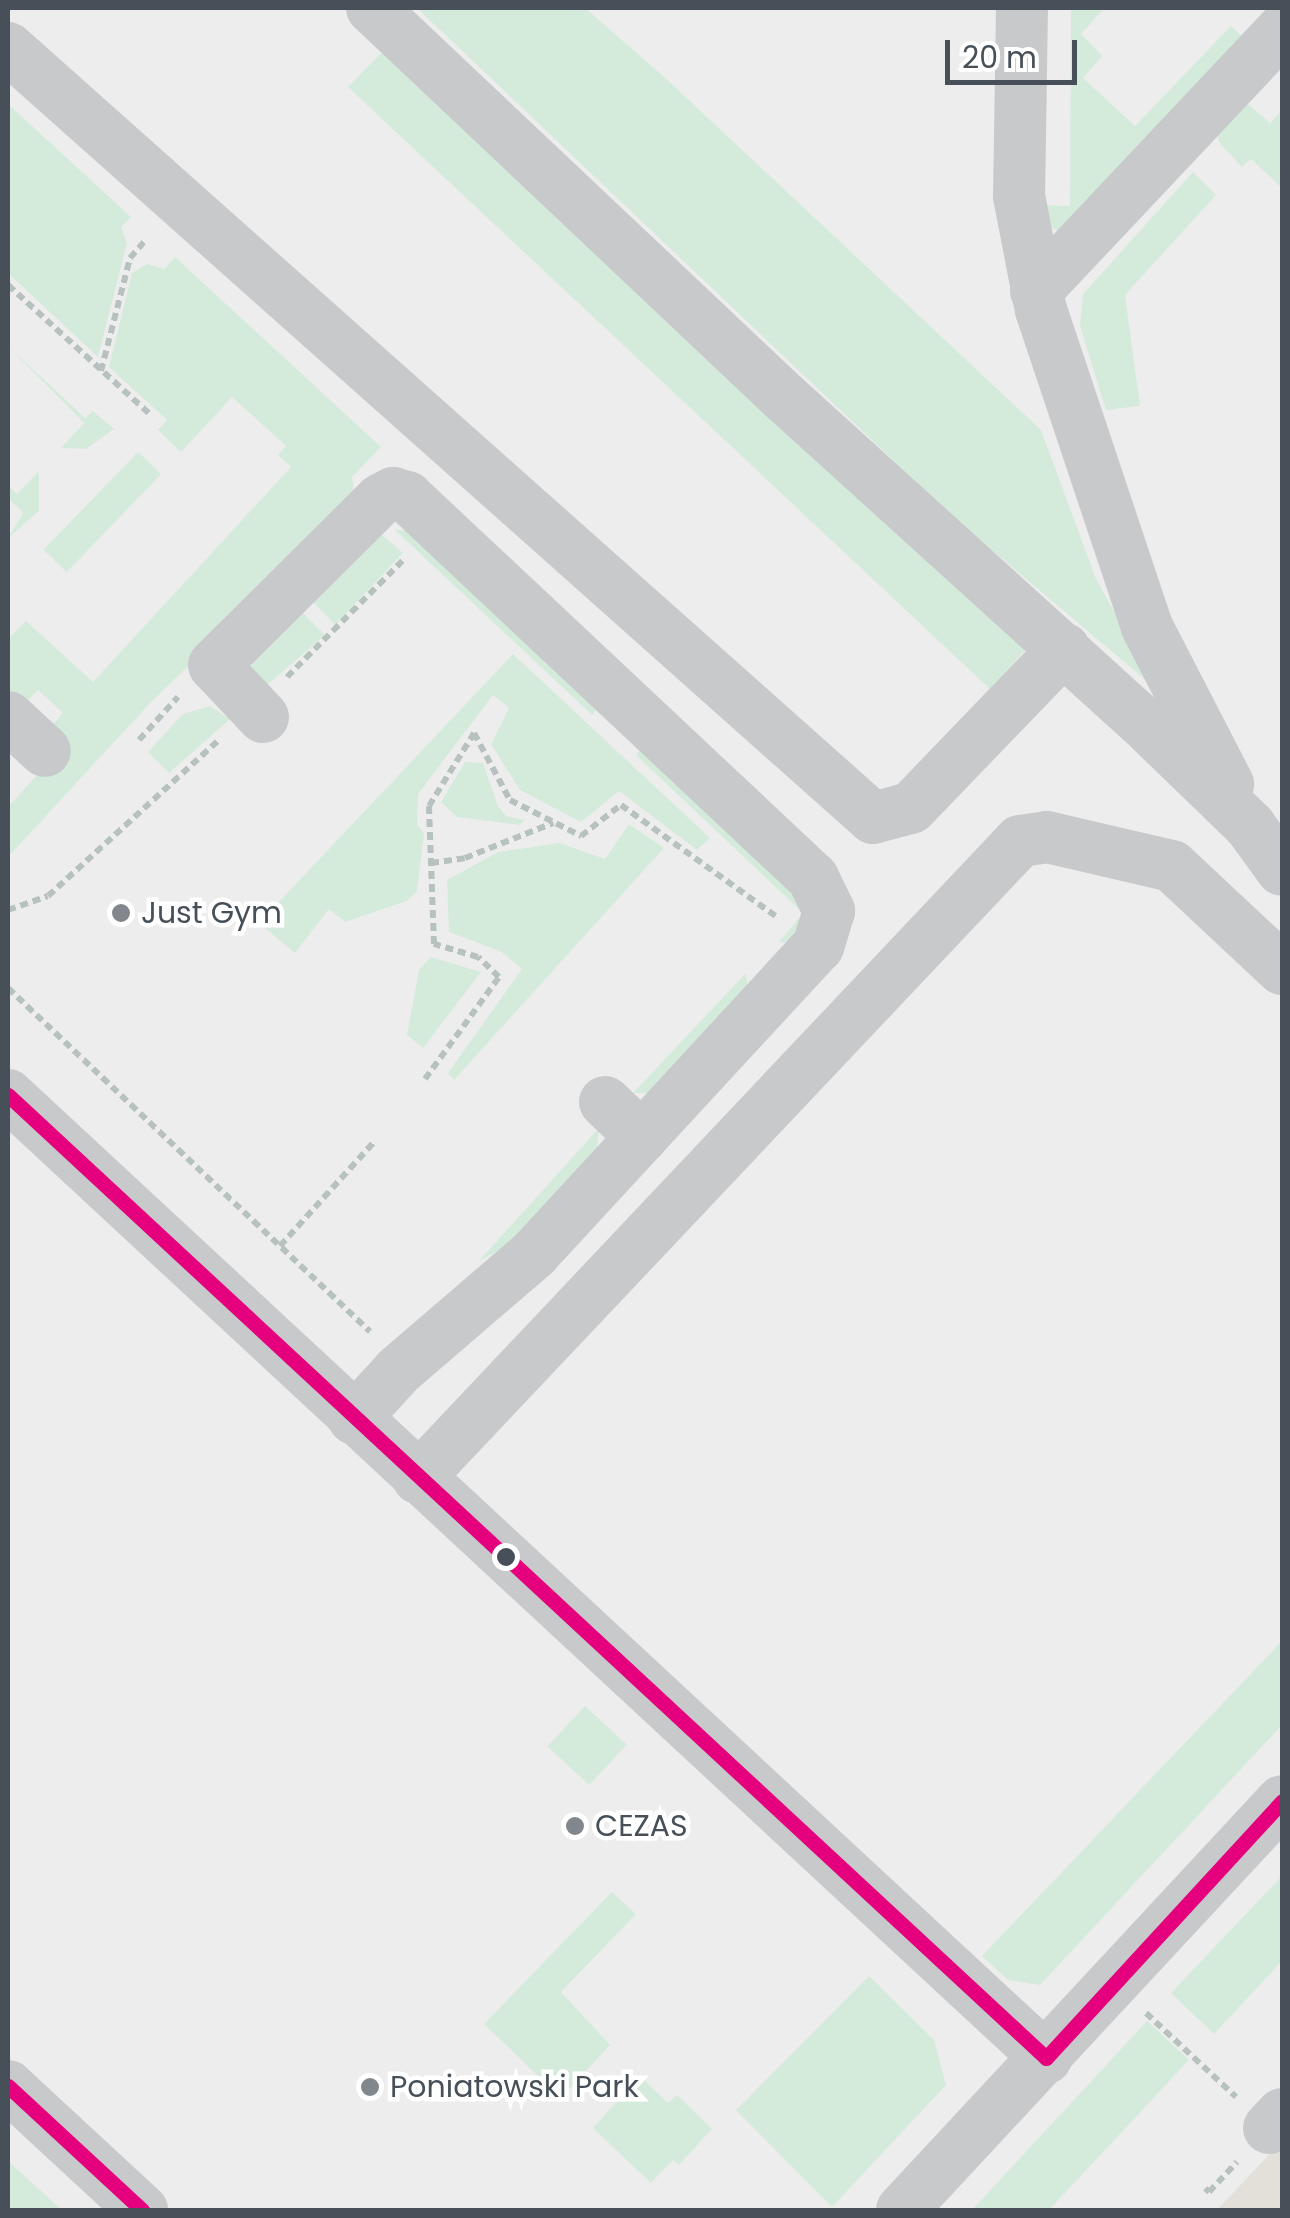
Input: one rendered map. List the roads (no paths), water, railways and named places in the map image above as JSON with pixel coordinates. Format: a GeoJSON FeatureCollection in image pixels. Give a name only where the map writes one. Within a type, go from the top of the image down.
{"type":"FeatureCollection","features":[{"type":"Feature","properties":{"kind":"street"},"geometry":{"type":"LineString","coordinates":[[372,8],[784,397],[1154,732],[1272,851]]}},
{"type":"Feature","properties":{"kind":"street"},"geometry":{"type":"LineString","coordinates":[[1022,8],[1019,196],[1036,291],[1147,626],[1272,851]]}},
{"type":"Feature","properties":{"kind":"street"},"geometry":{"type":"LineString","coordinates":[[1036,291],[1282,30]]}},
{"type":"Feature","properties":{"kind":"street"},"geometry":{"type":"LineString","coordinates":[[8,48],[873,818],[911,808],[1064,649]]}},
{"type":"Feature","properties":{"kind":"street"},"geometry":{"type":"LineString","coordinates":[[259,712],[214,665],[380,500],[394,493],[407,497],[813,878],[829,911],[818,946],[624,1120],[535,1252],[398,1372],[354,1419]]}},
{"type":"Feature","properties":{"kind":"street"},"geometry":{"type":"LineString","coordinates":[[418,1478],[1020,840],[1047,837],[1172,866],[1282,970]]}},
{"type":"Feature","properties":{"kind":"street"},"geometry":{"type":"LineString","coordinates":[[8,1095],[1046,2058]]}},
{"type":"Feature","properties":{"kind":"street"},"geometry":{"type":"LineString","coordinates":[[902,2210],[1282,1801]]}},
{"type":"Feature","properties":{"kind":"street"},"geometry":{"type":"LineString","coordinates":[[8,2086],[142,2210]]}},
{"type":"Feature","properties":{"kind":"place","name":"Just Gym"},"geometry":{"type":"Point","coordinates":[121,913]}},
{"type":"Feature","properties":{"kind":"place","name":"CEZAS"},"geometry":{"type":"Point","coordinates":[575,1826]}},
{"type":"Feature","properties":{"kind":"place","name":"Poniatowski Park"},"geometry":{"type":"Point","coordinates":[370,2087]}}]}
